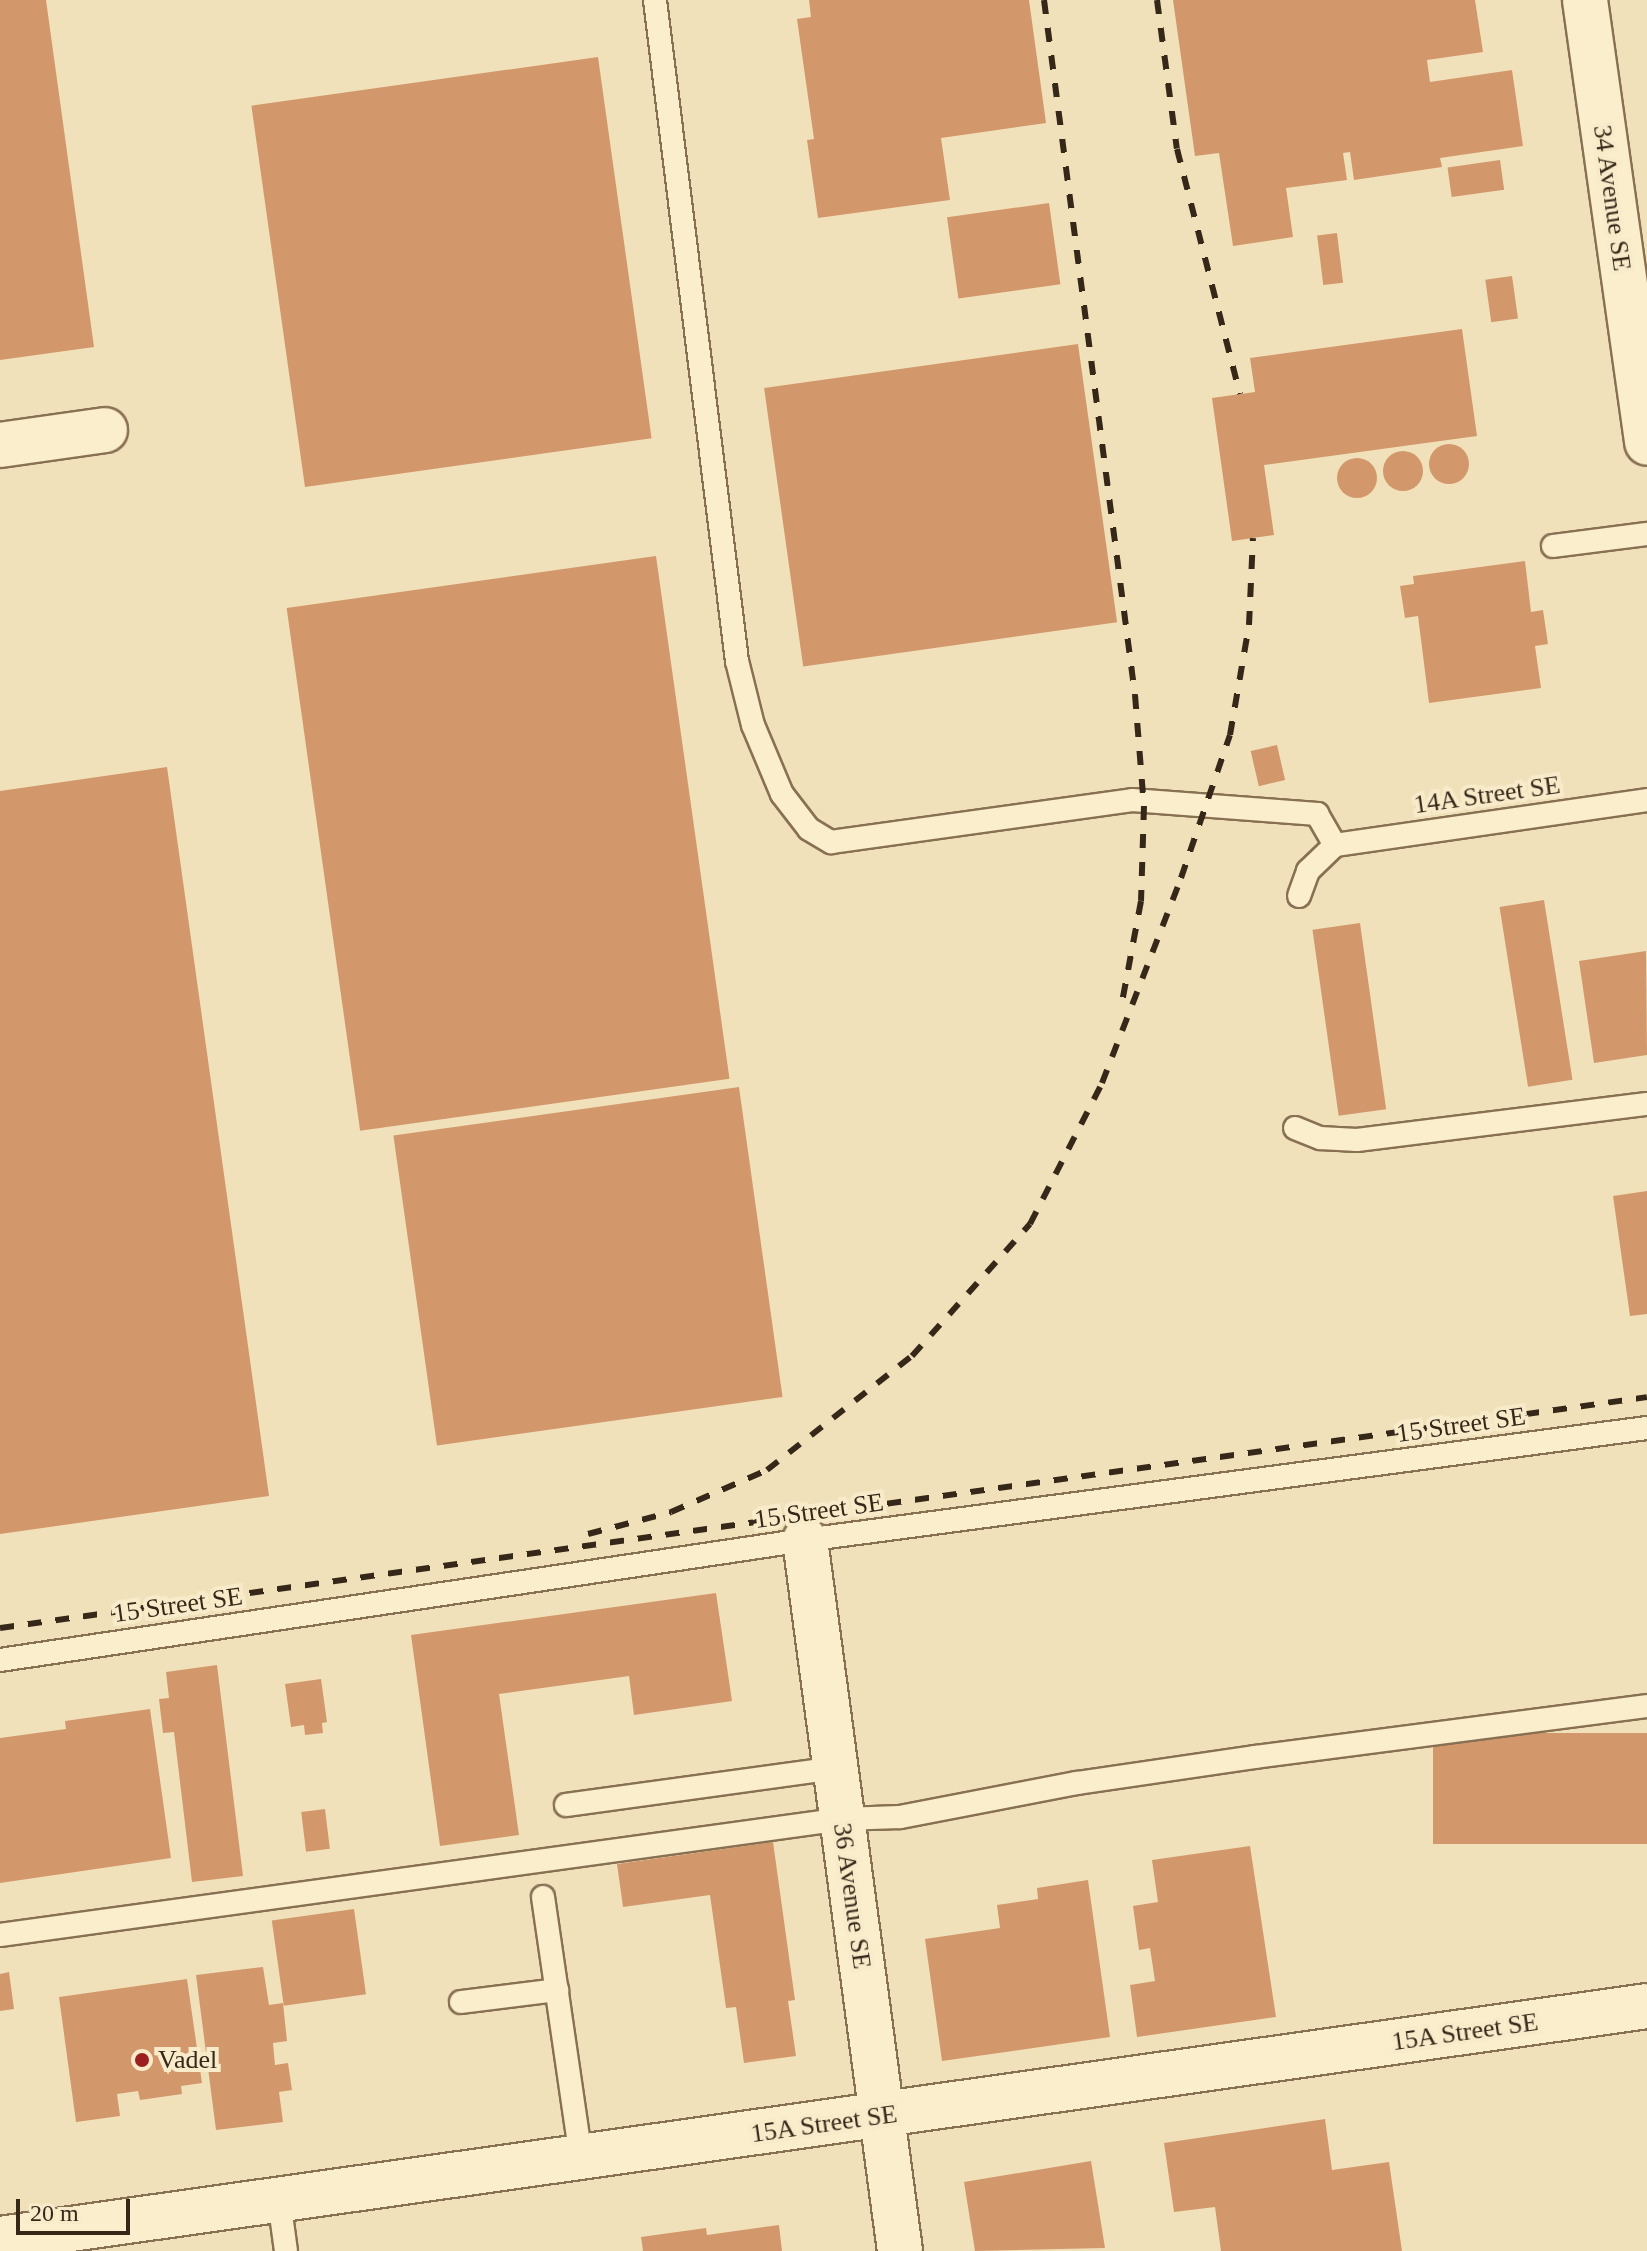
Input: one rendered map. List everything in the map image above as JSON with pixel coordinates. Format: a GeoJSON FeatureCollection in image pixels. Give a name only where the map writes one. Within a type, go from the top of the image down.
{"type":"FeatureCollection","features":[{"type":"Feature","properties":{"kind":"street","name":"34 Avenue SE"},"geometry":{"type":"LineString","coordinates":[[1585,0],[1647,443]]}},
{"type":"Feature","properties":{"kind":"street"},"geometry":{"type":"LineString","coordinates":[[0,445],[105,430]]}},
{"type":"Feature","properties":{"kind":"street","name":"36 Avenue SE"},"geometry":{"type":"LineString","coordinates":[[805,1540],[900,2251]]}},
{"type":"Feature","properties":{"kind":"street","name":"15A Street SE"},"geometry":{"type":"LineString","coordinates":[[0,2239],[1647,2006]]}},
{"type":"Feature","properties":{"kind":"lane"},"geometry":{"type":"LineString","coordinates":[[655,0],[737,661],[753,725],[782,794],[809,829],[831,842],[1132,800],[1317,814],[1335,845],[1308,871],[1299,896]]}},
{"type":"Feature","properties":{"kind":"lane"},"geometry":{"type":"LineString","coordinates":[[1553,546],[1647,534]]}},
{"type":"Feature","properties":{"kind":"lane","name":"14A Street SE"},"geometry":{"type":"LineString","coordinates":[[1335,845],[1647,800]]}},
{"type":"Feature","properties":{"kind":"lane"},"geometry":{"type":"LineString","coordinates":[[1295,1128],[1320,1138],[1357,1140],[1647,1104]]}},
{"type":"Feature","properties":{"kind":"lane","name":"15 Street SE"},"geometry":{"type":"LineString","coordinates":[[0,1660],[805,1540],[1647,1428]]}},
{"type":"Feature","properties":{"kind":"lane"},"geometry":{"type":"LineString","coordinates":[[0,1935],[842,1819],[900,1817],[1077,1783],[1647,1706]]}},
{"type":"Feature","properties":{"kind":"lane"},"geometry":{"type":"LineString","coordinates":[[566,1805],[836,1768]]}},
{"type":"Feature","properties":{"kind":"lane"},"geometry":{"type":"LineString","coordinates":[[543,1897],[581,2158]]}},
{"type":"Feature","properties":{"kind":"lane"},"geometry":{"type":"LineString","coordinates":[[461,2002],[557,1990]]}},
{"type":"Feature","properties":{"kind":"lane"},"geometry":{"type":"LineString","coordinates":[[279,2200],[286,2251]]}},
{"type":"Feature","properties":{"kind":"building"},"geometry":{"type":"Polygon","coordinates":[[[0,0],[46,0],[94,347],[0,360],[0,0]]]}},
{"type":"Feature","properties":{"kind":"building"},"geometry":{"type":"Polygon","coordinates":[[[809,0],[1029,0],[1046,123],[941,138],[950,200],[818,218],[807,140],[814,139],[797,19],[811,17],[809,0]]]}},
{"type":"Feature","properties":{"kind":"building"},"geometry":{"type":"Polygon","coordinates":[[[1173,0],[1475,0],[1483,52],[1427,60],[1430,82],[1512,70],[1523,146],[1440,158],[1442,167],[1354,180],[1350,152],[1343,153],[1347,180],[1286,188],[1293,237],[1233,246],[1219,153],[1195,156],[1173,0]]]}},
{"type":"Feature","properties":{"kind":"building"},"geometry":{"type":"Polygon","coordinates":[[[598,57],[652,438],[305,487],[251,106],[598,57]]]}},
{"type":"Feature","properties":{"kind":"building"},"geometry":{"type":"Polygon","coordinates":[[[1500,160],[1504,190],[1452,197],[1448,167],[1500,160]]]}},
{"type":"Feature","properties":{"kind":"building"},"geometry":{"type":"Polygon","coordinates":[[[1049,203],[1060,284],[958,299],[947,217],[1049,203]]]}},
{"type":"Feature","properties":{"kind":"building"},"geometry":{"type":"Polygon","coordinates":[[[1337,233],[1343,283],[1323,285],[1317,235],[1337,233]]]}},
{"type":"Feature","properties":{"kind":"building"},"geometry":{"type":"Polygon","coordinates":[[[1512,276],[1518,319],[1491,322],[1485,280],[1512,276]]]}},
{"type":"Feature","properties":{"kind":"building"},"geometry":{"type":"Polygon","coordinates":[[[1462,329],[1477,436],[1264,465],[1274,535],[1232,541],[1212,398],[1255,392],[1250,358],[1462,329]]]}},
{"type":"Feature","properties":{"kind":"building"},"geometry":{"type":"Polygon","coordinates":[[[1078,344],[1117,622],[803,666],[764,388],[1078,344]]]}},
{"type":"Feature","properties":{"kind":"building"},"geometry":{"type":"Polygon","coordinates":[[[1449,444],[1463,450],[1469,464],[1463,478],[1449,484],[1435,478],[1429,464],[1435,450],[1449,444]]]}},
{"type":"Feature","properties":{"kind":"building"},"geometry":{"type":"Polygon","coordinates":[[[1403,451],[1417,457],[1423,471],[1417,485],[1403,491],[1389,485],[1383,471],[1389,457],[1403,451]]]}},
{"type":"Feature","properties":{"kind":"building"},"geometry":{"type":"Polygon","coordinates":[[[1357,458],[1371,464],[1377,478],[1371,492],[1357,498],[1343,492],[1337,478],[1343,464],[1357,458]]]}},
{"type":"Feature","properties":{"kind":"building"},"geometry":{"type":"Polygon","coordinates":[[[656,556],[729,1079],[360,1131],[287,608],[656,556]]]}},
{"type":"Feature","properties":{"kind":"building"},"geometry":{"type":"Polygon","coordinates":[[[1525,561],[1531,612],[1543,610],[1548,644],[1535,646],[1541,688],[1429,703],[1418,616],[1405,618],[1400,586],[1414,584],[1413,576],[1525,561]]]}},
{"type":"Feature","properties":{"kind":"building"},"geometry":{"type":"Polygon","coordinates":[[[1277,745],[1285,780],[1259,786],[1251,751],[1277,745]]]}},
{"type":"Feature","properties":{"kind":"building"},"geometry":{"type":"Polygon","coordinates":[[[167,767],[269,1496],[0,1534],[0,791],[167,767]]]}},
{"type":"Feature","properties":{"kind":"building"},"geometry":{"type":"Polygon","coordinates":[[[1544,900],[1572,1080],[1528,1087],[1500,907],[1544,900]]]}},
{"type":"Feature","properties":{"kind":"building"},"geometry":{"type":"Polygon","coordinates":[[[1360,923],[1386,1109],[1339,1116],[1312,930],[1360,923]]]}},
{"type":"Feature","properties":{"kind":"building"},"geometry":{"type":"Polygon","coordinates":[[[1646,951],[1647,1055],[1594,1063],[1579,961],[1646,951]]]}},
{"type":"Feature","properties":{"kind":"building"},"geometry":{"type":"Polygon","coordinates":[[[739,1087],[783,1397],[437,1446],[393,1136],[739,1087]]]}},
{"type":"Feature","properties":{"kind":"building"},"geometry":{"type":"Polygon","coordinates":[[[1647,1191],[1647,1314],[1630,1316],[1613,1196],[1647,1191]]]}},
{"type":"Feature","properties":{"kind":"building"},"geometry":{"type":"Polygon","coordinates":[[[716,1593],[732,1701],[634,1715],[629,1676],[499,1694],[519,1835],[440,1846],[411,1635],[716,1593]]]}},
{"type":"Feature","properties":{"kind":"building"},"geometry":{"type":"Polygon","coordinates":[[[217,1665],[243,1876],[192,1882],[174,1732],[163,1733],[159,1699],[169,1698],[166,1672],[217,1665]]]}},
{"type":"Feature","properties":{"kind":"building"},"geometry":{"type":"Polygon","coordinates":[[[321,1679],[327,1722],[322,1723],[323,1733],[305,1735],[304,1725],[291,1727],[285,1684],[321,1679]]]}},
{"type":"Feature","properties":{"kind":"building"},"geometry":{"type":"Polygon","coordinates":[[[150,1709],[171,1858],[0,1883],[0,1738],[66,1729],[65,1721],[150,1709]]]}},
{"type":"Feature","properties":{"kind":"building"},"geometry":{"type":"Polygon","coordinates":[[[1433,1733],[1647,1733],[1647,1844],[1433,1844],[1433,1733]]]}},
{"type":"Feature","properties":{"kind":"building"},"geometry":{"type":"Polygon","coordinates":[[[325,1809],[330,1849],[306,1852],[301,1812],[325,1809]]]}},
{"type":"Feature","properties":{"kind":"building"},"geometry":{"type":"Polygon","coordinates":[[[773,1842],[795,2000],[788,2001],[796,2056],[744,2063],[736,2007],[726,2008],[710,1895],[623,1907],[617,1864],[773,1842]]]}},
{"type":"Feature","properties":{"kind":"building"},"geometry":{"type":"Polygon","coordinates":[[[1250,1846],[1276,2017],[1137,2037],[1130,1985],[1155,1981],[1150,1948],[1139,1950],[1133,1906],[1158,1902],[1152,1860],[1250,1846]]]}},
{"type":"Feature","properties":{"kind":"building"},"geometry":{"type":"Polygon","coordinates":[[[1088,1880],[1110,2037],[942,2061],[925,1939],[1000,1928],[997,1905],[1038,1899],[1037,1888],[1088,1880]]]}},
{"type":"Feature","properties":{"kind":"building"},"geometry":{"type":"Polygon","coordinates":[[[354,1909],[366,1994],[284,2006],[272,1921],[354,1909]]]}},
{"type":"Feature","properties":{"kind":"building"},"geometry":{"type":"Polygon","coordinates":[[[263,1967],[269,2005],[283,2003],[287,2041],[273,2043],[275,2065],[288,2063],[292,2090],[279,2092],[283,2122],[216,2130],[196,1975],[263,1967]]]}},
{"type":"Feature","properties":{"kind":"building"},"geometry":{"type":"Polygon","coordinates":[[[9,1972],[14,2009],[0,2011],[0,1974],[9,1972]]]}},
{"type":"Feature","properties":{"kind":"building"},"geometry":{"type":"Polygon","coordinates":[[[187,1979],[202,2083],[181,2086],[182,2094],[140,2100],[138,2091],[117,2094],[120,2116],[76,2122],[59,1997],[187,1979]]]}},
{"type":"Feature","properties":{"kind":"building"},"geometry":{"type":"Polygon","coordinates":[[[1325,2119],[1332,2170],[1389,2162],[1402,2251],[1221,2251],[1215,2207],[1174,2212],[1164,2143],[1325,2119]]]}},
{"type":"Feature","properties":{"kind":"building"},"geometry":{"type":"Polygon","coordinates":[[[1091,2161],[1105,2248],[975,2251],[964,2182],[1091,2161]]]}},
{"type":"Feature","properties":{"kind":"building"},"geometry":{"type":"Polygon","coordinates":[[[779,2225],[782,2251],[643,2251],[641,2237],[706,2228],[707,2235],[779,2225]]]}},
{"type":"Feature","properties":{"kind":"railway"},"geometry":{"type":"LineString","coordinates":[[1044,0],[1135,695],[1144,806],[1141,901],[1121,1008]]}},
{"type":"Feature","properties":{"kind":"railway"},"geometry":{"type":"LineString","coordinates":[[1157,0],[1177,149],[1240,394]]}},
{"type":"Feature","properties":{"kind":"railway"},"geometry":{"type":"LineString","coordinates":[[588,1534],[671,1512],[767,1470],[912,1356],[1030,1224],[1102,1083],[1181,878],[1230,735],[1249,625],[1253,538]]}},
{"type":"Feature","properties":{"kind":"railway"},"geometry":{"type":"LineString","coordinates":[[0,1628],[1647,1397]]}},
{"type":"Feature","properties":{"kind":"place","name":"Vadel"},"geometry":{"type":"Point","coordinates":[142,2060]}}]}
